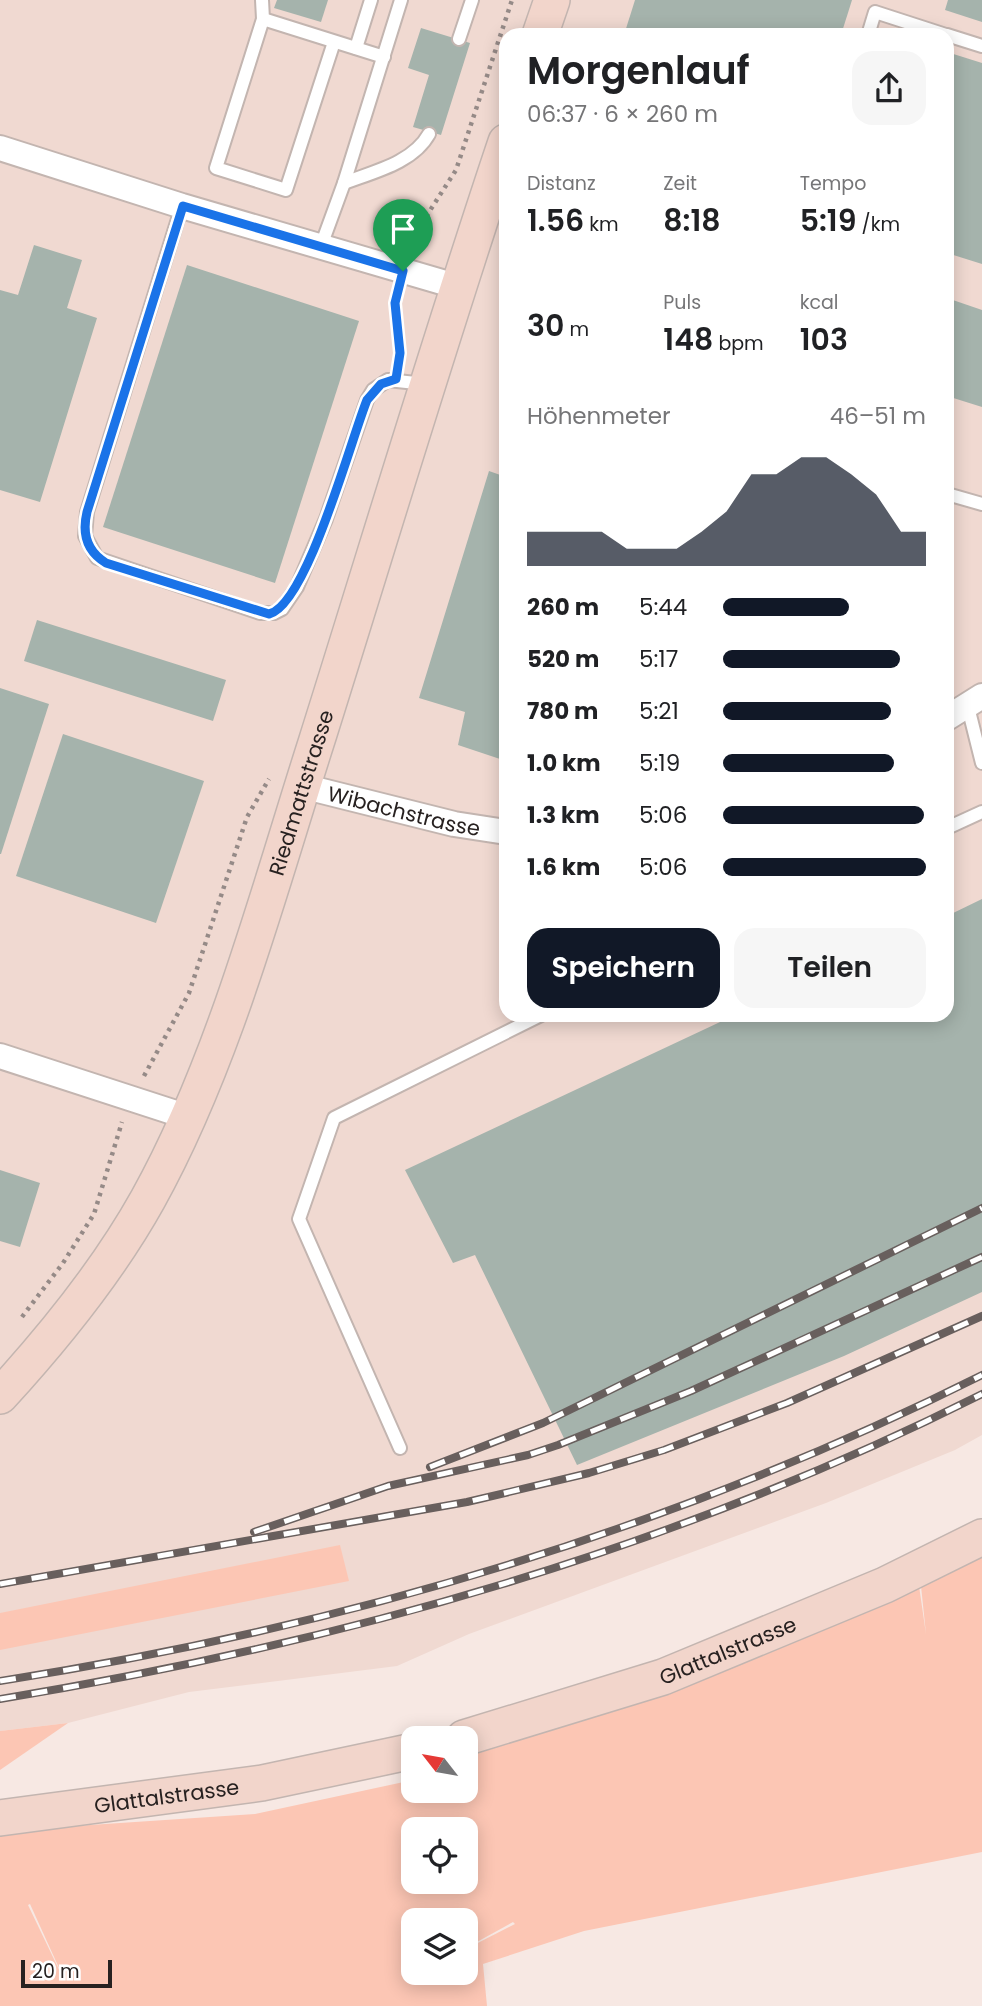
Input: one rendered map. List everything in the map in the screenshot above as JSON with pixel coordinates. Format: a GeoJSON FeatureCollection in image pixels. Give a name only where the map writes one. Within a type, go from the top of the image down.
{"type":"FeatureCollection","features":[{"type":"Feature","properties":{"kind":"main road"},"geometry":{"type":"LineString","coordinates":[[542,28],[552,0]]}},
{"type":"Feature","properties":{"kind":"main road","name":"Riedmattstrasse"},"geometry":{"type":"LineString","coordinates":[[0,1396],[60,1328],[122,1242],[152,1192],[188,1117],[241,973],[287,779],[412,382],[459,287],[499,164]]}},
{"type":"Feature","properties":{"kind":"main road","name":"Glattalstrasse"},"geometry":{"type":"LineString","coordinates":[[478,1734],[663,1677],[885,1585],[982,1537]]}},
{"type":"Feature","properties":{"kind":"main road","name":"Glattalstrasse"},"geometry":{"type":"LineString","coordinates":[[0,1818],[262,1783],[401,1754]]}},
{"type":"Feature","properties":{"kind":"street"},"geometry":{"type":"LineString","coordinates":[[0,148],[183,206],[459,287]]}},
{"type":"Feature","properties":{"kind":"street","name":"Wibachstrasse"},"geometry":{"type":"LineString","coordinates":[[287,779],[454,824],[499,831]]}},
{"type":"Feature","properties":{"kind":"street"},"geometry":{"type":"LineString","coordinates":[[0,1056],[188,1117]]}},
{"type":"Feature","properties":{"kind":"lane"},"geometry":{"type":"LineString","coordinates":[[262,0],[263,19],[216,168],[286,190],[334,42]]}},
{"type":"Feature","properties":{"kind":"lane"},"geometry":{"type":"LineString","coordinates":[[356,48],[371,0]]}},
{"type":"Feature","properties":{"kind":"lane"},"geometry":{"type":"LineString","coordinates":[[321,246],[344,183],[401,0]]}},
{"type":"Feature","properties":{"kind":"lane"},"geometry":{"type":"LineString","coordinates":[[459,39],[472,0]]}},
{"type":"Feature","properties":{"kind":"lane"},"geometry":{"type":"LineString","coordinates":[[870,28],[875,12],[924,28]]}},
{"type":"Feature","properties":{"kind":"lane"},"geometry":{"type":"LineString","coordinates":[[263,19],[384,57]]}},
{"type":"Feature","properties":{"kind":"lane"},"geometry":{"type":"LineString","coordinates":[[954,37],[982,46]]}},
{"type":"Feature","properties":{"kind":"lane"},"geometry":{"type":"LineString","coordinates":[[344,183],[407,157],[424,143],[429,134]]}},
{"type":"Feature","properties":{"kind":"lane"},"geometry":{"type":"LineString","coordinates":[[183,206],[87,512],[85,536],[97,558],[260,613],[269,614],[282,608],[296,587],[326,519],[367,400],[381,384],[412,382]]}},
{"type":"Feature","properties":{"kind":"lane"},"geometry":{"type":"LineString","coordinates":[[954,496],[982,504]]}},
{"type":"Feature","properties":{"kind":"lane"},"geometry":{"type":"LineString","coordinates":[[965,707],[982,762]]}},
{"type":"Feature","properties":{"kind":"lane"},"geometry":{"type":"LineString","coordinates":[[954,825],[982,812]]}},
{"type":"Feature","properties":{"kind":"lane"},"geometry":{"type":"LineString","coordinates":[[400,1448],[299,1219],[334,1118],[527,1022]]}},
{"type":"Feature","properties":{"kind":"path"},"geometry":{"type":"LineString","coordinates":[[503,28],[512,0]]}},
{"type":"Feature","properties":{"kind":"path"},"geometry":{"type":"LineString","coordinates":[[412,382],[400,353],[395,303],[403,271],[419,229],[456,170],[499,39]]}},
{"type":"Feature","properties":{"kind":"path"},"geometry":{"type":"LineString","coordinates":[[14,1327],[63,1263],[94,1214],[120,1128],[189,993],[247,817],[287,779]]}},
{"type":"Feature","properties":{"kind":"shaded area"},"geometry":{"type":"Polygon","coordinates":[[[0,0],[982,0],[982,1435],[955,1450],[826,1503],[469,1634],[397,1666],[189,1692],[68,1723],[0,1731],[0,0]]]}},
{"type":"Feature","properties":{"kind":"shaded area"},"geometry":{"type":"Polygon","coordinates":[[[340,1545],[349,1581],[0,1650],[0,1613],[340,1545]]]}},
{"type":"Feature","properties":{"kind":"shaded area"},"geometry":{"type":"Polygon","coordinates":[[[982,1556],[982,1852],[584,1931],[483,1964],[487,2006],[0,2006],[0,1831],[255,1814],[401,1783],[401,1803],[478,1803],[478,1752],[670,1693],[919,1586],[926,1634],[921,1586],[982,1556]],[[30,1904],[28,1905],[64,1980],[30,1904]]]}},
{"type":"Feature","properties":{"kind":"shaded area"},"geometry":{"type":"Polygon","coordinates":[[[68,1723],[0,1770],[0,1731],[68,1723]]]}},
{"type":"Feature","properties":{"kind":"building"},"geometry":{"type":"Polygon","coordinates":[[[277,0],[328,0],[321,22],[274,8],[277,0]]]}},
{"type":"Feature","properties":{"kind":"building"},"geometry":{"type":"Polygon","coordinates":[[[635,0],[852,0],[843,28],[626,28],[635,0]]]}},
{"type":"Feature","properties":{"kind":"building"},"geometry":{"type":"Polygon","coordinates":[[[948,0],[982,0],[982,22],[945,10],[948,0]]]}},
{"type":"Feature","properties":{"kind":"building"},"geometry":{"type":"Polygon","coordinates":[[[421,28],[470,43],[441,135],[413,127],[429,75],[408,68],[421,28]]]}},
{"type":"Feature","properties":{"kind":"building"},"geometry":{"type":"Polygon","coordinates":[[[954,54],[982,63],[982,264],[954,255],[954,54]]]}},
{"type":"Feature","properties":{"kind":"building"},"geometry":{"type":"Polygon","coordinates":[[[34,245],[82,260],[67,308],[97,318],[40,502],[0,490],[0,290],[18,295],[34,245]]]}},
{"type":"Feature","properties":{"kind":"building"},"geometry":{"type":"Polygon","coordinates":[[[187,265],[359,321],[275,583],[103,527],[187,265]]]}},
{"type":"Feature","properties":{"kind":"building"},"geometry":{"type":"Polygon","coordinates":[[[954,300],[982,310],[982,407],[954,398],[954,300]]]}},
{"type":"Feature","properties":{"kind":"building"},"geometry":{"type":"Polygon","coordinates":[[[489,471],[499,475],[499,759],[458,745],[465,712],[419,698],[489,471]]]}},
{"type":"Feature","properties":{"kind":"building"},"geometry":{"type":"Polygon","coordinates":[[[37,620],[226,680],[213,721],[24,661],[37,620]]]}},
{"type":"Feature","properties":{"kind":"building"},"geometry":{"type":"Polygon","coordinates":[[[0,688],[49,704],[1,854],[0,854],[0,688]]]}},
{"type":"Feature","properties":{"kind":"building"},"geometry":{"type":"Polygon","coordinates":[[[63,734],[204,781],[156,923],[16,876],[63,734]]]}},
{"type":"Feature","properties":{"kind":"building"},"geometry":{"type":"Polygon","coordinates":[[[982,899],[982,1292],[844,1356],[577,1465],[475,1255],[453,1263],[405,1170],[720,1022],[954,1022],[954,913],[982,899]]]}},
{"type":"Feature","properties":{"kind":"building"},"geometry":{"type":"Polygon","coordinates":[[[0,1170],[40,1183],[20,1247],[0,1241],[0,1170]]]}},
{"type":"Feature","properties":{"kind":"railway"},"geometry":{"type":"LineString","coordinates":[[430,1467],[543,1423],[982,1208]]}},
{"type":"Feature","properties":{"kind":"railway"},"geometry":{"type":"LineString","coordinates":[[254,1532],[388,1486],[528,1455],[558,1445],[691,1391],[982,1257]]}},
{"type":"Feature","properties":{"kind":"railway"},"geometry":{"type":"LineString","coordinates":[[0,1584],[467,1502],[589,1473],[664,1450],[787,1403],[982,1316]]}},
{"type":"Feature","properties":{"kind":"railway"},"geometry":{"type":"LineString","coordinates":[[0,1681],[254,1633],[379,1602],[503,1566],[625,1526],[746,1481],[865,1430],[982,1375]]}},
{"type":"Feature","properties":{"kind":"railway"},"geometry":{"type":"LineString","coordinates":[[0,1699],[254,1650],[503,1584],[746,1500],[865,1450],[982,1394]]}},
{"type":"Feature","properties":{"kind":"route"},"geometry":{"type":"LineString","coordinates":[[183,206],[403,271],[395,303],[400,340],[396,379],[381,384],[367,400],[326,519],[290,600],[282,608],[274,613],[260,613],[97,558],[89,548],[85,536],[87,512],[183,206]]}}]}
